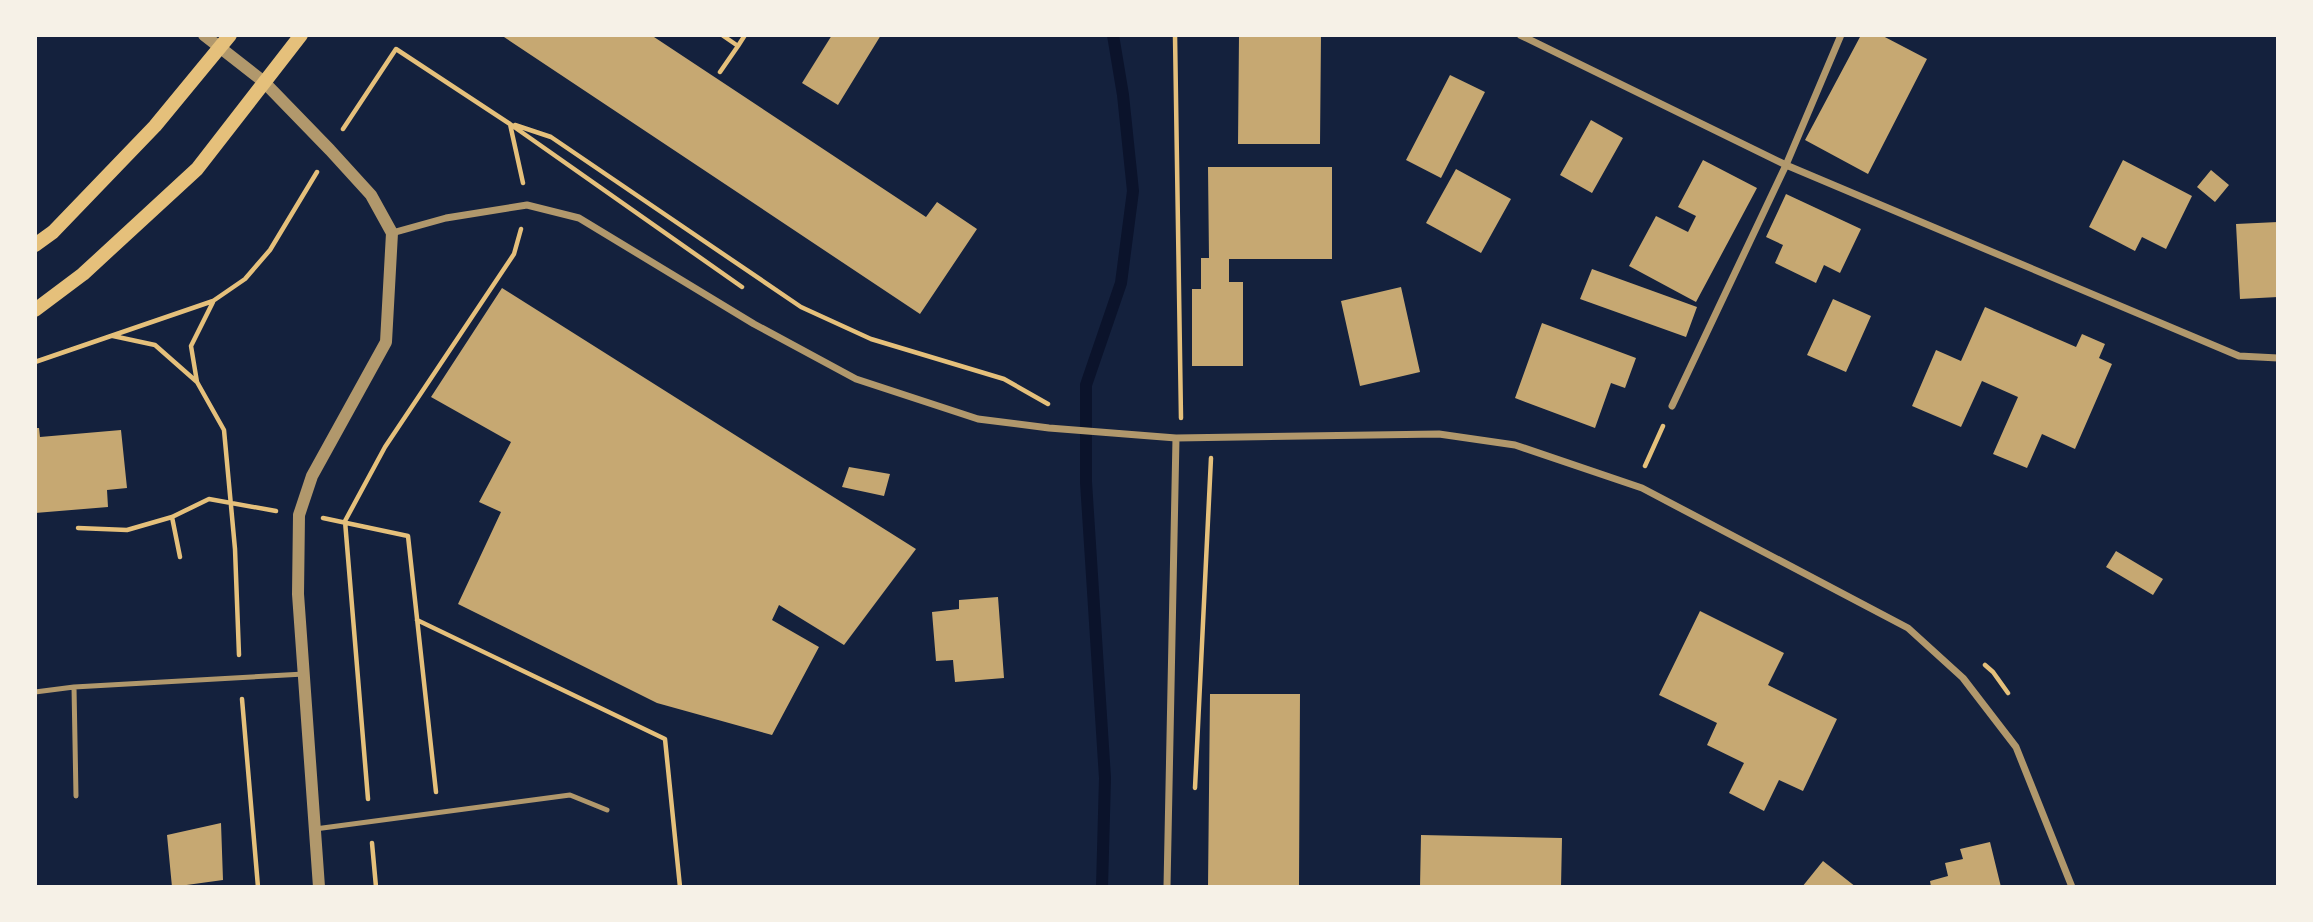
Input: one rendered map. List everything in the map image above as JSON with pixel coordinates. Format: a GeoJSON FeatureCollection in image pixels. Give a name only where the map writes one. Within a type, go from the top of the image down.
{"type":"FeatureCollection","features":[{"type":"Feature","properties":{"kind":"main road"},"geometry":{"type":"LineString","coordinates":[[35,245],[53,232],[155,126],[230,35]]}},
{"type":"Feature","properties":{"kind":"main road"},"geometry":{"type":"LineString","coordinates":[[35,310],[83,274],[197,169],[301,35]]}},
{"type":"Feature","properties":{"kind":"street"},"geometry":{"type":"LineString","coordinates":[[204,35],[264,82],[330,150],[371,195],[392,233],[386,342],[312,476],[299,515],[298,594],[319,887]]}},
{"type":"Feature","properties":{"kind":"street"},"geometry":{"type":"LineString","coordinates":[[1520,35],[1786,165],[2239,356],[2278,358]]}},
{"type":"Feature","properties":{"kind":"street"},"geometry":{"type":"LineString","coordinates":[[1672,406],[1786,165],[1840,35]]}},
{"type":"Feature","properties":{"kind":"street"},"geometry":{"type":"LineString","coordinates":[[392,233],[446,218],[527,205],[579,218],[754,324],[856,379],[978,419],[1049,428],[1176,438],[1439,434],[1515,445],[1642,488],[1908,628],[1963,678],[2016,747],[2072,887]]}},
{"type":"Feature","properties":{"kind":"street"},"geometry":{"type":"LineString","coordinates":[[1167,887],[1176,438]]}},
{"type":"Feature","properties":{"kind":"lane"},"geometry":{"type":"LineString","coordinates":[[35,692],[74,687],[304,674]]}},
{"type":"Feature","properties":{"kind":"lane"},"geometry":{"type":"LineString","coordinates":[[74,687],[76,796]]}},
{"type":"Feature","properties":{"kind":"lane"},"geometry":{"type":"LineString","coordinates":[[315,829],[570,795],[607,810]]}},
{"type":"Feature","properties":{"kind":"path"},"geometry":{"type":"LineString","coordinates":[[722,35],[738,46]]}},
{"type":"Feature","properties":{"kind":"path"},"geometry":{"type":"LineString","coordinates":[[720,72],[745,35]]}},
{"type":"Feature","properties":{"kind":"path"},"geometry":{"type":"LineString","coordinates":[[1175,35],[1181,418]]}},
{"type":"Feature","properties":{"kind":"path"},"geometry":{"type":"LineString","coordinates":[[35,362],[214,301],[245,279],[270,250],[330,150],[396,49],[510,124],[749,291]]}},
{"type":"Feature","properties":{"kind":"path"},"geometry":{"type":"LineString","coordinates":[[376,887],[345,521],[385,447],[514,254],[527,205],[510,124]]}},
{"type":"Feature","properties":{"kind":"path"},"geometry":{"type":"LineString","coordinates":[[510,124],[551,137],[801,307],[871,339],[1004,379],[1056,408],[1038,404]]}},
{"type":"Feature","properties":{"kind":"path"},"geometry":{"type":"LineString","coordinates":[[214,301],[191,346],[197,382],[223,430],[235,550],[240,677],[258,887]]}},
{"type":"Feature","properties":{"kind":"path"},"geometry":{"type":"LineString","coordinates":[[113,336],[155,345],[197,382]]}},
{"type":"Feature","properties":{"kind":"path"},"geometry":{"type":"LineString","coordinates":[[1644,468],[1672,406]]}},
{"type":"Feature","properties":{"kind":"path"},"geometry":{"type":"LineString","coordinates":[[1195,792],[1212,439]]}},
{"type":"Feature","properties":{"kind":"path"},"geometry":{"type":"LineString","coordinates":[[78,528],[127,530],[172,517],[209,499],[230,501]]}},
{"type":"Feature","properties":{"kind":"path"},"geometry":{"type":"LineString","coordinates":[[172,517],[180,557]]}},
{"type":"Feature","properties":{"kind":"path"},"geometry":{"type":"LineString","coordinates":[[345,521],[408,536],[439,814]]}},
{"type":"Feature","properties":{"kind":"path"},"geometry":{"type":"LineString","coordinates":[[417,620],[666,739],[680,887]]}},
{"type":"Feature","properties":{"kind":"building"},"geometry":{"type":"Polygon","coordinates":[[[501,35],[651,35],[926,217],[937,202],[977,229],[920,314],[501,35]]]}},
{"type":"Feature","properties":{"kind":"building"},"geometry":{"type":"Polygon","coordinates":[[[832,35],[881,35],[838,105],[802,83],[832,35]]]}},
{"type":"Feature","properties":{"kind":"building"},"geometry":{"type":"Polygon","coordinates":[[[1239,35],[1321,35],[1320,144],[1238,144],[1239,35]]]}},
{"type":"Feature","properties":{"kind":"building"},"geometry":{"type":"Polygon","coordinates":[[[1861,35],[1881,35],[1927,59],[1868,174],[1805,140],[1861,35]]]}},
{"type":"Feature","properties":{"kind":"building"},"geometry":{"type":"Polygon","coordinates":[[[1450,75],[1485,92],[1441,178],[1406,160],[1450,75]]]}},
{"type":"Feature","properties":{"kind":"building"},"geometry":{"type":"Polygon","coordinates":[[[1591,120],[1623,138],[1592,193],[1560,175],[1591,120]]]}},
{"type":"Feature","properties":{"kind":"building"},"geometry":{"type":"Polygon","coordinates":[[[1703,160],[1757,188],[1696,302],[1629,266],[1656,216],[1688,232],[1696,216],[1678,207],[1703,160]]]}},
{"type":"Feature","properties":{"kind":"building"},"geometry":{"type":"Polygon","coordinates":[[[2123,160],[2192,196],[2166,249],[2142,237],[2135,251],[2089,227],[2123,160]]]}},
{"type":"Feature","properties":{"kind":"building"},"geometry":{"type":"Polygon","coordinates":[[[1208,167],[1332,167],[1332,259],[1229,259],[1229,282],[1243,282],[1243,366],[1192,366],[1192,289],[1201,289],[1201,258],[1209,258],[1208,167]]]}},
{"type":"Feature","properties":{"kind":"building"},"geometry":{"type":"Polygon","coordinates":[[[1456,169],[1511,199],[1481,253],[1426,223],[1456,169]]]}},
{"type":"Feature","properties":{"kind":"building"},"geometry":{"type":"Polygon","coordinates":[[[2211,170],[2229,185],[2215,202],[2197,187],[2211,170]]]}},
{"type":"Feature","properties":{"kind":"building"},"geometry":{"type":"Polygon","coordinates":[[[1786,194],[1861,229],[1840,273],[1824,265],[1816,283],[1775,263],[1783,245],[1766,237],[1786,194]]]}},
{"type":"Feature","properties":{"kind":"building"},"geometry":{"type":"Polygon","coordinates":[[[2278,222],[2278,297],[2240,299],[2236,224],[2278,222]]]}},
{"type":"Feature","properties":{"kind":"building"},"geometry":{"type":"Polygon","coordinates":[[[1592,269],[1697,307],[1686,337],[1580,299],[1592,269]]]}},
{"type":"Feature","properties":{"kind":"building"},"geometry":{"type":"Polygon","coordinates":[[[1401,287],[1420,372],[1360,386],[1341,301],[1401,287]]]}},
{"type":"Feature","properties":{"kind":"building"},"geometry":{"type":"Polygon","coordinates":[[[502,288],[916,549],[844,645],[779,605],[772,620],[819,647],[772,735],[657,703],[458,604],[501,512],[479,502],[511,442],[431,397],[502,288]]]}},
{"type":"Feature","properties":{"kind":"building"},"geometry":{"type":"Polygon","coordinates":[[[1833,299],[1871,316],[1846,372],[1807,355],[1833,299]]]}},
{"type":"Feature","properties":{"kind":"building"},"geometry":{"type":"Polygon","coordinates":[[[1985,307],[2076,347],[2082,334],[2105,344],[2099,358],[2112,364],[2075,449],[2042,434],[2027,468],[1993,454],[2018,397],[1982,381],[1961,427],[1912,406],[1936,350],[1961,361],[1985,307]]]}},
{"type":"Feature","properties":{"kind":"building"},"geometry":{"type":"Polygon","coordinates":[[[1542,323],[1636,358],[1625,388],[1611,383],[1595,428],[1515,398],[1542,323]]]}},
{"type":"Feature","properties":{"kind":"building"},"geometry":{"type":"Polygon","coordinates":[[[35,428],[39,428],[40,437],[121,430],[127,488],[107,490],[108,507],[35,513],[35,428]]]}},
{"type":"Feature","properties":{"kind":"building"},"geometry":{"type":"Polygon","coordinates":[[[849,467],[890,474],[884,496],[842,487],[849,467]]]}},
{"type":"Feature","properties":{"kind":"building"},"geometry":{"type":"Polygon","coordinates":[[[2116,551],[2163,579],[2153,595],[2106,567],[2116,551]]]}},
{"type":"Feature","properties":{"kind":"building"},"geometry":{"type":"Polygon","coordinates":[[[998,597],[1004,678],[955,682],[953,660],[936,661],[932,612],[959,609],[959,600],[998,597]]]}},
{"type":"Feature","properties":{"kind":"building"},"geometry":{"type":"Polygon","coordinates":[[[1700,611],[1784,653],[1768,685],[1837,719],[1803,791],[1779,780],[1764,811],[1729,793],[1744,763],[1707,745],[1717,723],[1659,695],[1700,611]]]}},
{"type":"Feature","properties":{"kind":"building"},"geometry":{"type":"Polygon","coordinates":[[[1210,694],[1300,694],[1299,887],[1208,887],[1210,694]]]}},
{"type":"Feature","properties":{"kind":"building"},"geometry":{"type":"Polygon","coordinates":[[[221,823],[223,880],[172,887],[167,835],[221,823]]]}},
{"type":"Feature","properties":{"kind":"building"},"geometry":{"type":"Polygon","coordinates":[[[1421,835],[1562,838],[1561,887],[1420,887],[1421,835]]]}},
{"type":"Feature","properties":{"kind":"building"},"geometry":{"type":"Polygon","coordinates":[[[1990,842],[2001,887],[1931,887],[1930,881],[1948,876],[1945,863],[1963,859],[1960,849],[1990,842]]]}},
{"type":"Feature","properties":{"kind":"building"},"geometry":{"type":"Polygon","coordinates":[[[1823,861],[1856,887],[1802,887],[1823,861]]]}},
{"type":"Feature","properties":{"kind":"waterway"},"geometry":{"type":"LineString","coordinates":[[1102,887],[1105,778],[1086,482],[1086,385],[1121,283],[1133,191],[1123,95],[1113,35]]}}]}
